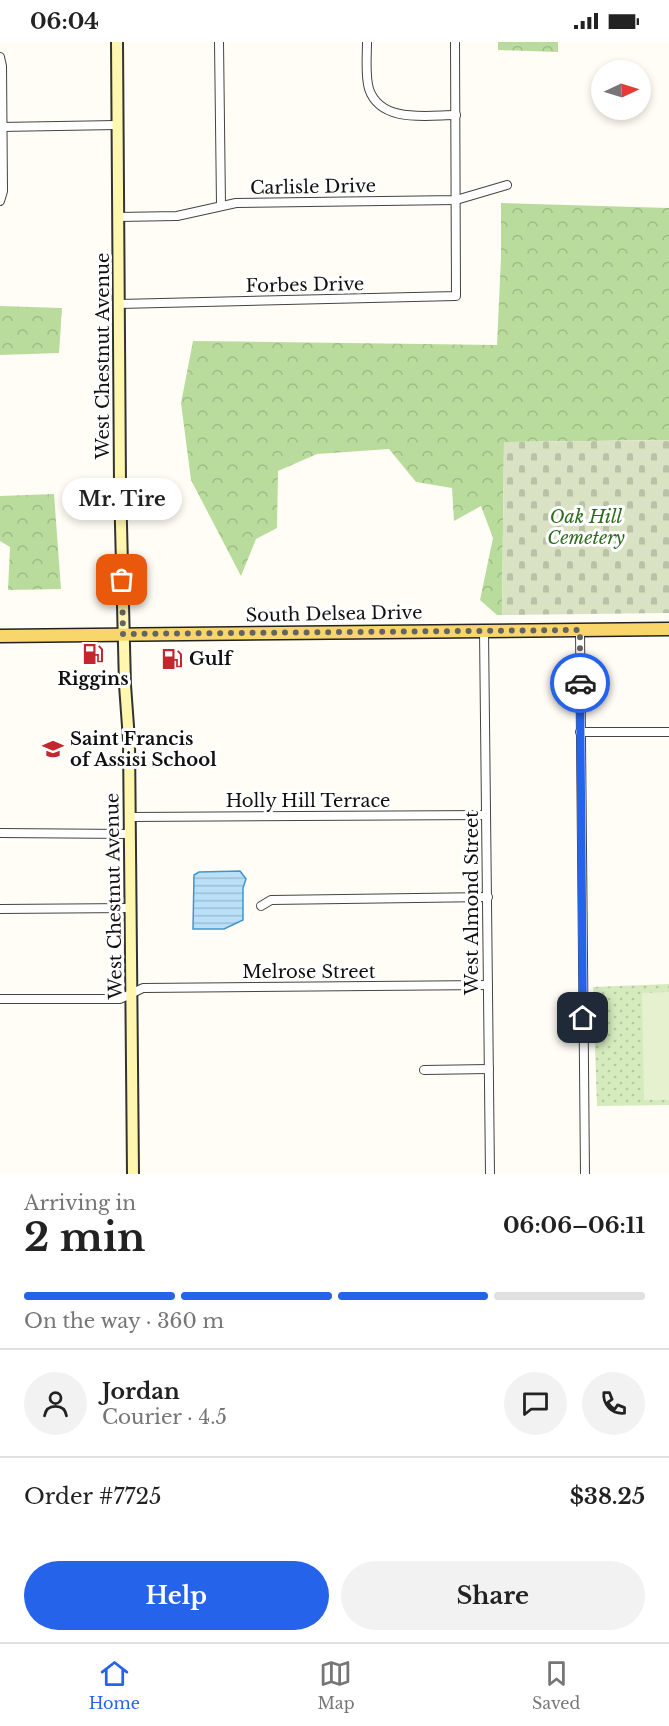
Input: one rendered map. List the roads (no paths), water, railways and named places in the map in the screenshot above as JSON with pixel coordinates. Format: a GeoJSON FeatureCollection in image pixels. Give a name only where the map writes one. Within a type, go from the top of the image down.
{"type":"FeatureCollection","features":[{"type":"Feature","properties":{"kind":"main road","name":"South Delsea Drive"},"geometry":{"type":"LineString","coordinates":[[0,636],[669,629]]}},
{"type":"Feature","properties":{"kind":"street","name":"West Chestnut Avenue"},"geometry":{"type":"LineString","coordinates":[[117,42],[123,634],[124,685],[129,740],[133,1174]]}},
{"type":"Feature","properties":{"kind":"street"},"geometry":{"type":"LineString","coordinates":[[219,42],[221,205]]}},
{"type":"Feature","properties":{"kind":"street"},"geometry":{"type":"LineString","coordinates":[[367,42],[368,81],[370,90],[379,104],[389,111],[406,115],[456,115]]}},
{"type":"Feature","properties":{"kind":"street"},"geometry":{"type":"LineString","coordinates":[[455,42],[456,200]]}},
{"type":"Feature","properties":{"kind":"street"},"geometry":{"type":"LineString","coordinates":[[0,57],[3,191],[0,201]]}},
{"type":"Feature","properties":{"kind":"street"},"geometry":{"type":"LineString","coordinates":[[1,127],[117,124]]}},
{"type":"Feature","properties":{"kind":"street","name":"Carlisle Drive"},"geometry":{"type":"LineString","coordinates":[[118,217],[177,216],[221,205],[260,202],[456,200],[507,185]]}},
{"type":"Feature","properties":{"kind":"street","name":"Forbes Drive"},"geometry":{"type":"LineString","coordinates":[[119,304],[456,296],[456,200]]}},
{"type":"Feature","properties":{"kind":"street"},"geometry":{"type":"LineString","coordinates":[[580,630],[585,1174]]}},
{"type":"Feature","properties":{"kind":"street","name":"West Almond Street"},"geometry":{"type":"LineString","coordinates":[[484,631],[490,1174]]}},
{"type":"Feature","properties":{"kind":"street"},"geometry":{"type":"LineString","coordinates":[[580,732],[669,732]]}},
{"type":"Feature","properties":{"kind":"street","name":"Holly Hill Terrace"},"geometry":{"type":"LineString","coordinates":[[130,817],[486,815]]}},
{"type":"Feature","properties":{"kind":"street"},"geometry":{"type":"LineString","coordinates":[[0,833],[130,834]]}},
{"type":"Feature","properties":{"kind":"street"},"geometry":{"type":"LineString","coordinates":[[261,906],[271,900],[488,897]]}},
{"type":"Feature","properties":{"kind":"street"},"geometry":{"type":"LineString","coordinates":[[0,909],[131,908]]}},
{"type":"Feature","properties":{"kind":"street","name":"Melrose Street"},"geometry":{"type":"LineString","coordinates":[[0,999],[120,999],[143,988],[488,985]]}},
{"type":"Feature","properties":{"kind":"street"},"geometry":{"type":"LineString","coordinates":[[424,1070],[489,1069]]}},
{"type":"Feature","properties":{"kind":"water"},"geometry":{"type":"Polygon","coordinates":[[[240,871],[246,879],[243,888],[243,920],[224,929],[193,929],[194,875],[199,872],[240,871]]]}},
{"type":"Feature","properties":{"kind":"place","name":"Mr. Tire"},"geometry":{"type":"Point","coordinates":[122,580]}},
{"type":"Feature","properties":{"kind":"place","name":"Riggins"},"geometry":{"type":"Point","coordinates":[93,654]}},
{"type":"Feature","properties":{"kind":"place","name":"Gulf"},"geometry":{"type":"Point","coordinates":[172,659]}},
{"type":"Feature","properties":{"kind":"place","name":"Saint Francis of Assisi School"},"geometry":{"type":"Point","coordinates":[53,749]}},
{"type":"Feature","properties":{"kind":"park label","name":"Oak Hill Cemetery"},"geometry":{"type":"Point","coordinates":[586,527]}}]}
